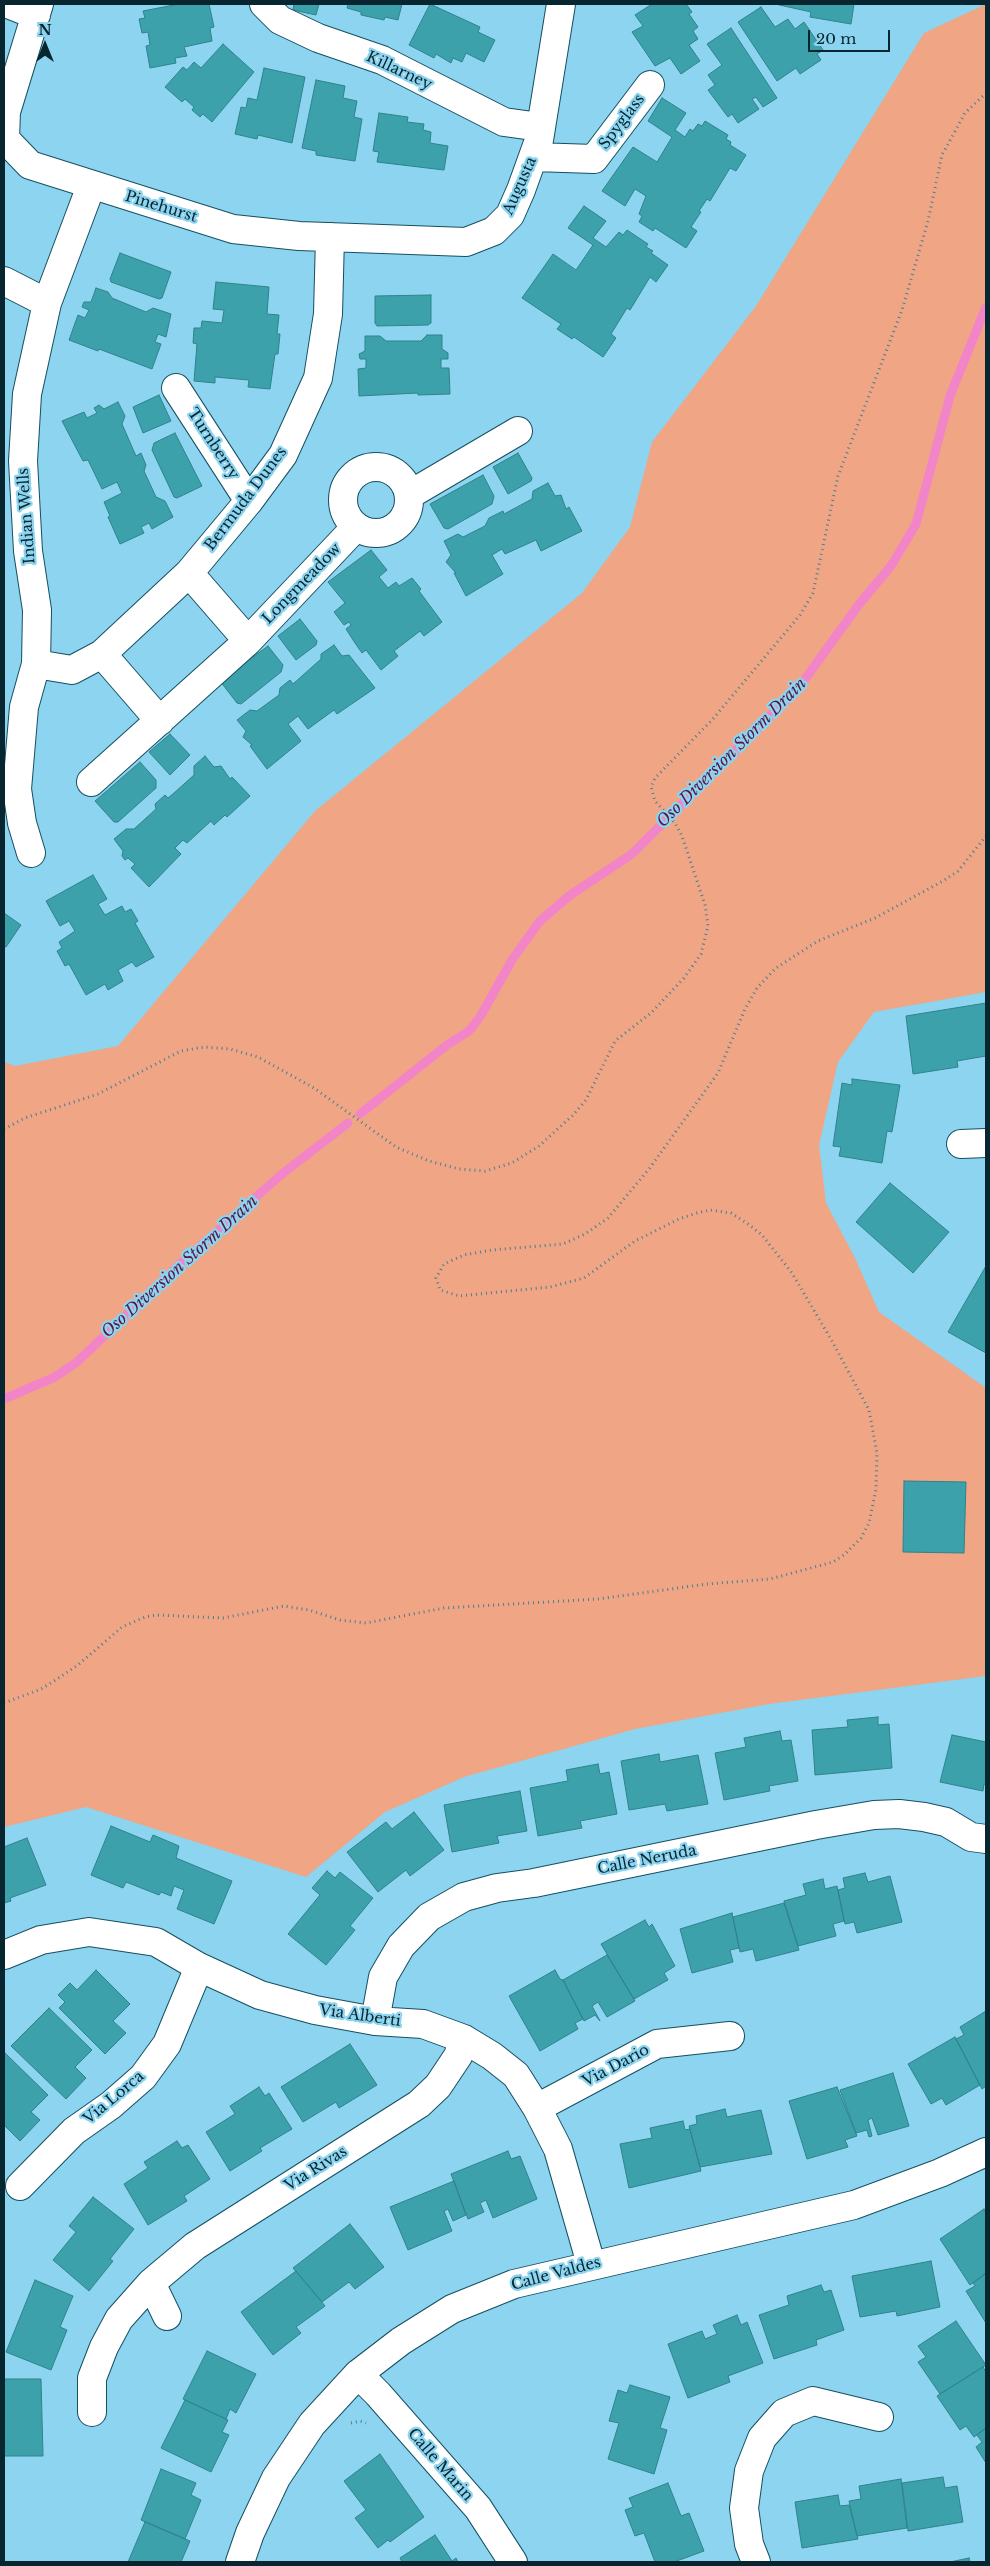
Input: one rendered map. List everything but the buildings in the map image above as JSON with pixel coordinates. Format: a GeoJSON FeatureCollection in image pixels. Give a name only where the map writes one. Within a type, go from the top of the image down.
{"type":"FeatureCollection","features":[{"type":"Feature","properties":{"kind":"street"},"geometry":{"type":"LineString","coordinates":[[5,139],[6,112],[37,9],[8,4]]}},
{"type":"Feature","properties":{"kind":"street","name":"Killarney"},"geometry":{"type":"LineString","coordinates":[[264,4],[280,20],[318,38],[382,60],[504,122],[540,127]]}},
{"type":"Feature","properties":{"kind":"street","name":"Augusta"},"geometry":{"type":"LineString","coordinates":[[330,237],[466,242],[494,232],[510,215],[534,157],[561,4]]}},
{"type":"Feature","properties":{"kind":"street","name":"Spyglass"},"geometry":{"type":"LineString","coordinates":[[534,157],[594,159],[650,85]]}},
{"type":"Feature","properties":{"kind":"street","name":"Pinehurst"},"geometry":{"type":"LineString","coordinates":[[5,139],[30,166],[233,229],[330,237]]}},
{"type":"Feature","properties":{"kind":"street","name":"Indian Wells"},"geometry":{"type":"LineString","coordinates":[[31,853],[22,823],[17,789],[24,707],[36,664],[37,610],[28,551],[23,461],[27,394],[47,302],[91,186]]}},
{"type":"Feature","properties":{"kind":"street","name":"Bermuda Dunes"},"geometry":{"type":"LineString","coordinates":[[36,664],[72,670],[102,654],[189,574],[249,501],[283,455],[318,378],[328,314],[330,237]]}},
{"type":"Feature","properties":{"kind":"street"},"geometry":{"type":"LineString","coordinates":[[4,281],[47,302]]}},
{"type":"Feature","properties":{"kind":"street","name":"Turnberry"},"geometry":{"type":"LineString","coordinates":[[176,388],[249,501]]}},
{"type":"Feature","properties":{"kind":"street"},"geometry":{"type":"LineString","coordinates":[[409,495],[518,431]]}},
{"type":"Feature","properties":{"kind":"street"},"geometry":{"type":"LineString","coordinates":[[372,467],[387,469],[397,474],[406,485],[409,495],[408,511],[403,521],[392,530],[381,533],[366,532],[356,527],[347,516],[344,506],[347,485],[361,471],[372,467]]}},
{"type":"Feature","properties":{"kind":"street","name":"Longmeadow"},"geometry":{"type":"LineString","coordinates":[[91,782],[248,641],[356,527]]}},
{"type":"Feature","properties":{"kind":"street"},"geometry":{"type":"LineString","coordinates":[[189,574],[248,641]]}},
{"type":"Feature","properties":{"kind":"street"},"geometry":{"type":"LineString","coordinates":[[102,654],[160,720]]}},
{"type":"Feature","properties":{"kind":"street","name":"Calle Neruda"},"geometry":{"type":"LineString","coordinates":[[375,2021],[383,1977],[401,1946],[429,1917],[464,1897],[497,1888],[874,1815],[899,1814],[924,1817],[946,1822],[971,1838],[986,1839]]}},
{"type":"Feature","properties":{"kind":"street","name":"Via Alberti"},"geometry":{"type":"LineString","coordinates":[[4,1955],[41,1940],[89,1932],[156,1942],[199,1967],[260,1995],[315,2010],[375,2021],[423,2024],[464,2039],[492,2056],[516,2075],[537,2108],[558,2149],[591,2264]]}},
{"type":"Feature","properties":{"kind":"street","name":"Via Lorca"},"geometry":{"type":"LineString","coordinates":[[20,2186],[74,2131],[111,2105],[143,2077],[167,2044],[199,1967]]}},
{"type":"Feature","properties":{"kind":"street","name":"Via Dario"},"geometry":{"type":"LineString","coordinates":[[537,2108],[657,2044],[730,2036]]}},
{"type":"Feature","properties":{"kind":"street","name":"Via Rivas"},"geometry":{"type":"LineString","coordinates":[[92,2412],[92,2378],[104,2346],[119,2319],[151,2283],[195,2246],[419,2104],[438,2086],[458,2056],[464,2039]]}},
{"type":"Feature","properties":{"kind":"street","name":"Calle Valdes"},"geometry":{"type":"LineString","coordinates":[[240,2562],[250,2533],[276,2478],[312,2424],[358,2374],[401,2341],[452,2309],[514,2284],[591,2264],[761,2228],[854,2205],[940,2174],[986,2152]]}},
{"type":"Feature","properties":{"kind":"street"},"geometry":{"type":"LineString","coordinates":[[151,2283],[167,2316]]}},
{"type":"Feature","properties":{"kind":"street","name":"Calle Marin"},"geometry":{"type":"LineString","coordinates":[[358,2374],[378,2394],[478,2508],[513,2562]]}},
{"type":"Feature","properties":{"kind":"street"},"geometry":{"type":"LineString","coordinates":[[756,2562],[749,2544],[744,2508],[749,2471],[762,2438],[784,2413],[813,2401],[879,2417]]}},
{"type":"Feature","properties":{"kind":"path"},"geometry":{"type":"LineString","coordinates":[[4,1129],[25,1118],[98,1094],[181,1051],[195,1048],[219,1048],[258,1057],[314,1088],[385,1140],[429,1161],[459,1169],[485,1171],[512,1163],[539,1146],[572,1116],[586,1100],[615,1041],[651,1013],[684,978],[701,954],[708,926],[707,914],[682,836],[675,823],[659,807],[651,788],[655,778],[712,720],[800,615],[813,593],[838,476],[902,310],[928,221],[942,156],[965,113],[986,93]]}},
{"type":"Feature","properties":{"kind":"path"},"geometry":{"type":"LineString","coordinates":[[4,1703],[41,1689],[78,1665],[122,1627],[150,1616],[223,1618],[284,1606],[309,1610],[340,1620],[366,1623],[444,1608],[598,1599],[707,1584],[770,1579],[825,1565],[844,1555],[861,1538],[869,1523],[876,1489],[877,1453],[869,1410],[832,1341],[792,1273],[762,1235],[748,1224],[731,1213],[710,1210],[697,1213],[679,1219],[635,1241],[584,1278],[550,1287],[459,1296],[440,1290],[436,1278],[444,1264],[464,1255],[492,1250],[563,1244],[585,1234],[608,1218],[649,1169],[718,1073],[745,1009],[757,988],[776,968],[818,941],[875,918],[943,881],[964,864],[986,836]]}},
{"type":"Feature","properties":{"kind":"path"},"geometry":{"type":"LineString","coordinates":[[345,2424],[360,2421],[368,2424]]}},
{"type":"Feature","properties":{"kind":"shaded area"},"geometry":{"type":"Polygon","coordinates":[[[986,4],[986,992],[874,1012],[838,1062],[819,1145],[826,1203],[855,1258],[879,1312],[986,1388],[986,1676],[769,1704],[635,1729],[464,1777],[385,1812],[306,1877],[86,1807],[4,1827],[4,1062],[15,1066],[118,1046],[315,811],[582,593],[630,527],[652,442],[756,306],[924,33],[986,4]]]}},
{"type":"Feature","properties":{"kind":"waterway","name":"Oso Diversion Storm Drain"},"geometry":{"type":"LineString","coordinates":[[360,1114],[447,1045],[469,1031],[480,1017],[512,960],[539,922],[569,896],[632,854],[800,686],[860,603],[891,566],[916,524],[950,396],[986,307]]}},
{"type":"Feature","properties":{"kind":"waterway","name":"Oso Diversion Storm Drain"},"geometry":{"type":"LineString","coordinates":[[4,1399],[55,1377],[77,1362],[180,1264],[282,1174],[348,1123]]}}]}
